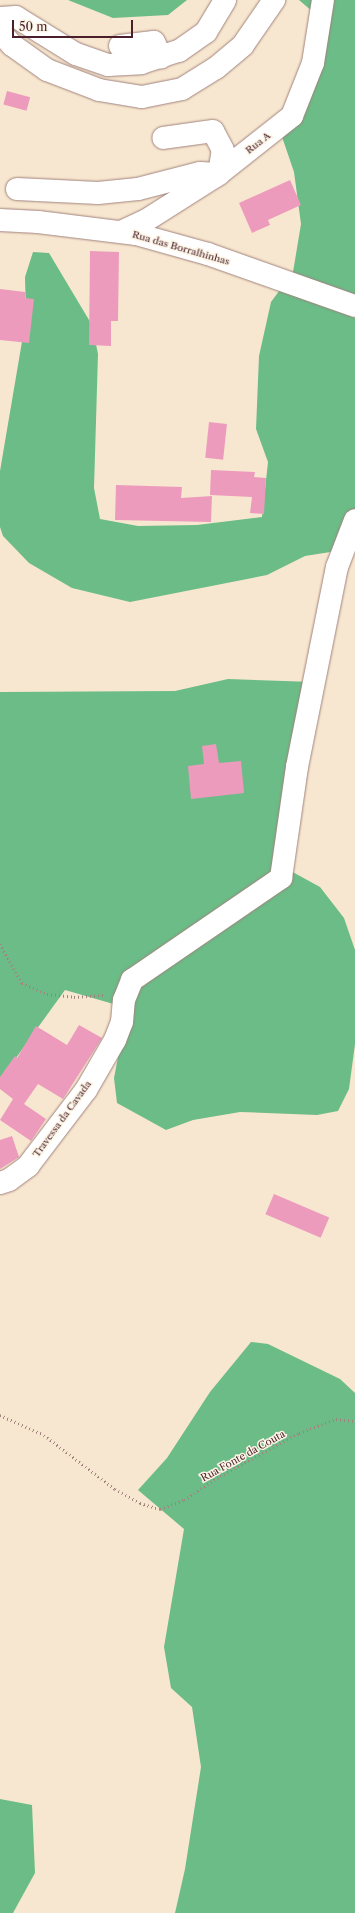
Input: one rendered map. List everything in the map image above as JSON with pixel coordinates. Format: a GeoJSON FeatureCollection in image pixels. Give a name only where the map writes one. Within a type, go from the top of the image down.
{"type":"FeatureCollection","features":[{"type":"Feature","properties":{"kind":"street"},"geometry":{"type":"LineString","coordinates":[[0,18],[16,17],[76,54],[108,65],[141,63],[179,51],[206,32],[225,0]]}},
{"type":"Feature","properties":{"kind":"street"},"geometry":{"type":"LineString","coordinates":[[0,32],[12,45],[47,70],[99,90],[142,97],[182,89],[216,68],[243,45],[274,0]]}},
{"type":"Feature","properties":{"kind":"street","name":"Rua A"},"geometry":{"type":"LineString","coordinates":[[120,232],[145,221],[219,174],[292,116],[313,63],[323,0]]}},
{"type":"Feature","properties":{"kind":"street"},"geometry":{"type":"LineString","coordinates":[[120,46],[154,42],[161,57]]}},
{"type":"Feature","properties":{"kind":"street"},"geometry":{"type":"LineString","coordinates":[[17,189],[98,193],[138,189],[200,173],[219,174],[223,150],[212,131],[163,138]]}},
{"type":"Feature","properties":{"kind":"street","name":"Rua das Borralhinhas"},"geometry":{"type":"LineString","coordinates":[[0,220],[136,234],[208,254],[355,306]]}},
{"type":"Feature","properties":{"kind":"street","name":"Travessa da Cavada"},"geometry":{"type":"LineString","coordinates":[[0,1184],[9,1180],[28,1166],[86,1090],[115,1040],[122,1022],[124,1000],[132,980],[281,878],[297,767],[337,567],[355,520]]}},
{"type":"Feature","properties":{"kind":"path"},"geometry":{"type":"LineString","coordinates":[[0,944],[22,984],[47,994],[74,997],[104,994],[124,1000]]}},
{"type":"Feature","properties":{"kind":"path","name":"Rua Fonte da Couta"},"geometry":{"type":"LineString","coordinates":[[0,1415],[44,1435],[115,1489],[140,1503],[160,1508],[184,1500],[220,1476],[300,1433],[336,1419],[355,1421]]}},
{"type":"Feature","properties":{"kind":"green space"},"geometry":{"type":"Polygon","coordinates":[[[68,0],[187,0],[168,15],[113,18],[68,0]]]}},
{"type":"Feature","properties":{"kind":"green space"},"geometry":{"type":"Polygon","coordinates":[[[299,0],[355,0],[355,540],[343,550],[305,556],[267,575],[130,602],[72,588],[29,563],[3,536],[0,527],[0,471],[26,318],[25,277],[33,252],[49,253],[92,325],[98,354],[94,488],[100,519],[138,526],[197,525],[262,517],[268,462],[256,429],[259,356],[271,302],[293,272],[301,224],[294,172],[281,134],[327,24],[299,0]]]}},
{"type":"Feature","properties":{"kind":"green space"},"geometry":{"type":"Polygon","coordinates":[[[228,679],[313,682],[289,870],[320,887],[344,918],[355,950],[355,1044],[349,1089],[338,1111],[317,1115],[240,1112],[193,1120],[166,1130],[117,1103],[114,1078],[119,1052],[117,1005],[65,990],[0,1080],[0,692],[175,691],[228,679]]]}},
{"type":"Feature","properties":{"kind":"green space"},"geometry":{"type":"Polygon","coordinates":[[[251,1342],[268,1344],[340,1379],[355,1393],[355,1913],[175,1913],[185,1869],[201,1767],[192,1707],[171,1688],[164,1647],[184,1529],[138,1490],[167,1458],[210,1392],[251,1342]]]}},
{"type":"Feature","properties":{"kind":"green space"},"geometry":{"type":"Polygon","coordinates":[[[0,1799],[32,1805],[35,1873],[13,1913],[0,1913],[0,1799]]]}},
{"type":"Feature","properties":{"kind":"building"},"geometry":{"type":"Polygon","coordinates":[[[7,91],[30,97],[27,111],[3,105],[7,91]]]}},
{"type":"Feature","properties":{"kind":"building"},"geometry":{"type":"Polygon","coordinates":[[[290,180],[301,205],[268,220],[270,225],[252,233],[239,203],[290,180]]]}},
{"type":"Feature","properties":{"kind":"building"},"geometry":{"type":"Polygon","coordinates":[[[90,251],[119,252],[118,321],[111,321],[111,346],[89,345],[90,251]]]}},
{"type":"Feature","properties":{"kind":"building"},"geometry":{"type":"Polygon","coordinates":[[[0,289],[25,292],[25,298],[34,299],[29,343],[0,340],[0,289]]]}},
{"type":"Feature","properties":{"kind":"building"},"geometry":{"type":"Polygon","coordinates":[[[209,422],[227,424],[223,460],[205,458],[209,422]]]}},
{"type":"Feature","properties":{"kind":"building"},"geometry":{"type":"Polygon","coordinates":[[[211,470],[255,472],[254,477],[266,478],[264,514],[250,513],[252,497],[210,495],[211,470]]]}},
{"type":"Feature","properties":{"kind":"building"},"geometry":{"type":"Polygon","coordinates":[[[116,485],[182,487],[181,498],[212,496],[211,522],[115,520],[116,485]]]}},
{"type":"Feature","properties":{"kind":"building"},"geometry":{"type":"Polygon","coordinates":[[[216,744],[219,763],[241,761],[244,793],[191,799],[188,766],[204,764],[202,746],[216,744]]]}},
{"type":"Feature","properties":{"kind":"building"},"geometry":{"type":"Polygon","coordinates":[[[79,1025],[102,1038],[63,1099],[38,1084],[24,1104],[46,1119],[31,1141],[0,1120],[13,1099],[0,1089],[0,1077],[15,1056],[17,1058],[36,1026],[67,1045],[79,1025]]]}},
{"type":"Feature","properties":{"kind":"building"},"geometry":{"type":"Polygon","coordinates":[[[12,1136],[19,1157],[0,1169],[0,1140],[12,1136]]]}},
{"type":"Feature","properties":{"kind":"building"},"geometry":{"type":"Polygon","coordinates":[[[274,1194],[329,1217],[321,1238],[265,1214],[274,1194]]]}}]}
